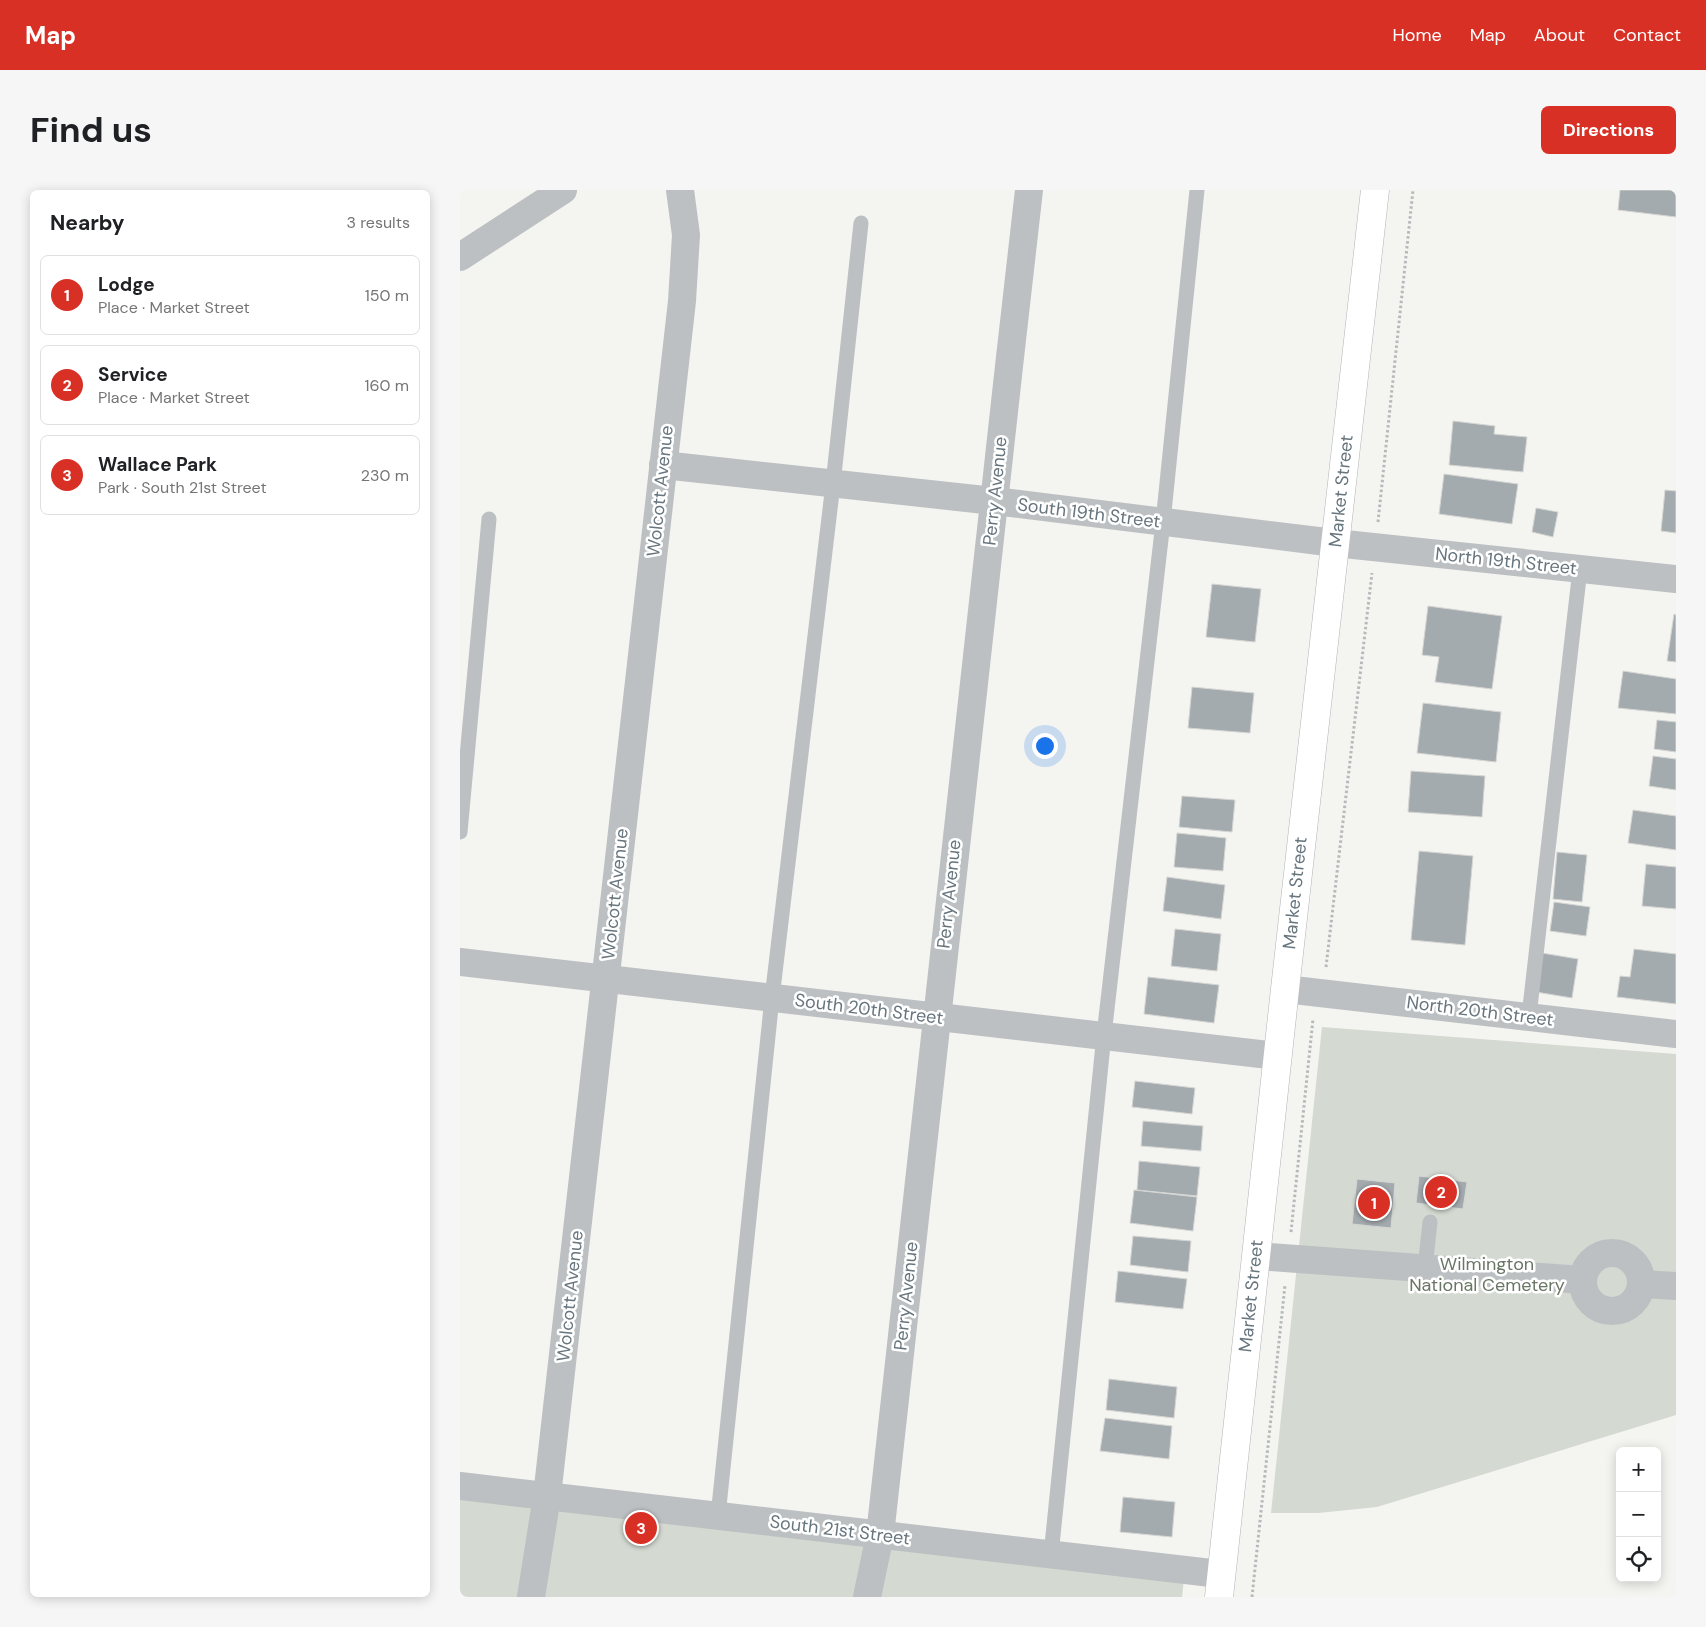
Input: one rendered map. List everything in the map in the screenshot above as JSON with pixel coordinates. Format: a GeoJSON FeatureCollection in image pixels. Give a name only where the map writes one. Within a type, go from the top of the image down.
{"type":"FeatureCollection","features":[{"type":"Feature","properties":{"kind":"main road","name":"Market Street"},"geometry":{"type":"LineString","coordinates":[[1220,1585],[1284,989],[1375,190]]}},
{"type":"Feature","properties":{"kind":"street"},"geometry":{"type":"LineString","coordinates":[[460,257],[563,190]]}},
{"type":"Feature","properties":{"kind":"street","name":"Wolcott Avenue"},"geometry":{"type":"LineString","coordinates":[[531,1597],[547,1496],[683,291],[686,235],[680,190]]}},
{"type":"Feature","properties":{"kind":"street","name":"Perry Avenue"},"geometry":{"type":"LineString","coordinates":[[868,1597],[880,1535],[956,829],[977,664],[1029,190]]}},
{"type":"Feature","properties":{"kind":"street","name":"South 19th Street"},"geometry":{"type":"LineString","coordinates":[[663,465],[994,501],[1335,543]]}},
{"type":"Feature","properties":{"kind":"street","name":"North 19th Street"},"geometry":{"type":"LineString","coordinates":[[1335,543],[1676,579]]}},
{"type":"Feature","properties":{"kind":"street","name":"South 20th Street"},"geometry":{"type":"LineString","coordinates":[[460,962],[1278,1056]]}},
{"type":"Feature","properties":{"kind":"street","name":"North 20th Street"},"geometry":{"type":"LineString","coordinates":[[1284,989],[1676,1034]]}},
{"type":"Feature","properties":{"kind":"street"},"geometry":{"type":"LineString","coordinates":[[1614,1252],[1624,1254],[1632,1259],[1638,1266],[1642,1284],[1634,1303],[1625,1309],[1615,1312],[1605,1311],[1596,1307],[1588,1300],[1582,1280],[1590,1263],[1605,1253],[1614,1252]]}},
{"type":"Feature","properties":{"kind":"street"},"geometry":{"type":"LineString","coordinates":[[1256,1256],[1582,1280]]}},
{"type":"Feature","properties":{"kind":"street"},"geometry":{"type":"LineString","coordinates":[[1642,1284],[1676,1286]]}},
{"type":"Feature","properties":{"kind":"street","name":"South 21st Street"},"geometry":{"type":"LineString","coordinates":[[460,1486],[1051,1555],[1220,1585]]}},
{"type":"Feature","properties":{"kind":"lane"},"geometry":{"type":"LineString","coordinates":[[1051,1555],[1104,1035],[1163,522],[1197,190]]}},
{"type":"Feature","properties":{"kind":"lane"},"geometry":{"type":"LineString","coordinates":[[718,1516],[772,998],[833,484],[861,222]]}},
{"type":"Feature","properties":{"kind":"lane"},"geometry":{"type":"LineString","coordinates":[[460,832],[489,519]]}},
{"type":"Feature","properties":{"kind":"lane"},"geometry":{"type":"LineString","coordinates":[[1530,1016],[1580,569]]}},
{"type":"Feature","properties":{"kind":"lane"},"geometry":{"type":"LineString","coordinates":[[1425,1268],[1430,1222]]}},
{"type":"Feature","properties":{"kind":"path"},"geometry":{"type":"LineString","coordinates":[[1252,1597],[1313,1016],[1328,954],[1375,547],[1413,190]]}},
{"type":"Feature","properties":{"kind":"green space","name":"Wilmington National Cemetery"},"geometry":{"type":"Polygon","coordinates":[[[1322,1027],[1676,1054],[1676,1415],[1377,1507],[1318,1513],[1271,1513],[1322,1027]]]}},
{"type":"Feature","properties":{"kind":"green space"},"geometry":{"type":"Polygon","coordinates":[[[460,1486],[1185,1570],[1182,1597],[460,1597],[460,1486]]]}},
{"type":"Feature","properties":{"kind":"building"},"geometry":{"type":"Polygon","coordinates":[[[1620,190],[1676,190],[1676,217],[1618,210],[1620,190]]]}},
{"type":"Feature","properties":{"kind":"building"},"geometry":{"type":"Polygon","coordinates":[[[1453,421],[1495,426],[1494,434],[1527,437],[1523,472],[1449,465],[1453,421]]]}},
{"type":"Feature","properties":{"kind":"building"},"geometry":{"type":"Polygon","coordinates":[[[1444,474],[1518,484],[1512,524],[1439,514],[1444,474]]]}},
{"type":"Feature","properties":{"kind":"building"},"geometry":{"type":"Polygon","coordinates":[[[1665,490],[1676,491],[1676,533],[1661,531],[1665,490]]]}},
{"type":"Feature","properties":{"kind":"building"},"geometry":{"type":"Polygon","coordinates":[[[1536,508],[1558,512],[1553,537],[1532,532],[1536,508]]]}},
{"type":"Feature","properties":{"kind":"building"},"geometry":{"type":"Polygon","coordinates":[[[1212,584],[1261,589],[1255,642],[1206,637],[1212,584]]]}},
{"type":"Feature","properties":{"kind":"building"},"geometry":{"type":"Polygon","coordinates":[[[1428,606],[1502,616],[1492,689],[1435,682],[1439,657],[1422,655],[1428,606]]]}},
{"type":"Feature","properties":{"kind":"building"},"geometry":{"type":"Polygon","coordinates":[[[1674,614],[1676,615],[1676,662],[1667,661],[1674,614]]]}},
{"type":"Feature","properties":{"kind":"building"},"geometry":{"type":"Polygon","coordinates":[[[1623,671],[1676,679],[1676,714],[1618,708],[1623,671]]]}},
{"type":"Feature","properties":{"kind":"building"},"geometry":{"type":"Polygon","coordinates":[[[1192,687],[1254,693],[1250,733],[1188,728],[1192,687]]]}},
{"type":"Feature","properties":{"kind":"building"},"geometry":{"type":"Polygon","coordinates":[[[1423,703],[1501,712],[1496,762],[1417,753],[1423,703]]]}},
{"type":"Feature","properties":{"kind":"building"},"geometry":{"type":"Polygon","coordinates":[[[1657,720],[1676,722],[1676,752],[1654,749],[1657,720]]]}},
{"type":"Feature","properties":{"kind":"building"},"geometry":{"type":"Polygon","coordinates":[[[1653,756],[1676,759],[1676,790],[1649,786],[1653,756]]]}},
{"type":"Feature","properties":{"kind":"building"},"geometry":{"type":"Polygon","coordinates":[[[1411,771],[1485,776],[1482,817],[1408,812],[1411,771]]]}},
{"type":"Feature","properties":{"kind":"building"},"geometry":{"type":"Polygon","coordinates":[[[1182,796],[1235,800],[1232,832],[1179,827],[1182,796]]]}},
{"type":"Feature","properties":{"kind":"building"},"geometry":{"type":"Polygon","coordinates":[[[1633,810],[1676,816],[1676,850],[1628,843],[1633,810]]]}},
{"type":"Feature","properties":{"kind":"building"},"geometry":{"type":"Polygon","coordinates":[[[1177,833],[1226,838],[1223,871],[1174,867],[1177,833]]]}},
{"type":"Feature","properties":{"kind":"building"},"geometry":{"type":"Polygon","coordinates":[[[1419,851],[1473,856],[1465,945],[1411,940],[1419,851]]]}},
{"type":"Feature","properties":{"kind":"building"},"geometry":{"type":"Polygon","coordinates":[[[1557,852],[1587,855],[1582,902],[1553,899],[1557,852]]]}},
{"type":"Feature","properties":{"kind":"building"},"geometry":{"type":"Polygon","coordinates":[[[1646,864],[1676,867],[1676,909],[1642,906],[1646,864]]]}},
{"type":"Feature","properties":{"kind":"building"},"geometry":{"type":"Polygon","coordinates":[[[1167,877],[1225,885],[1221,919],[1163,911],[1167,877]]]}},
{"type":"Feature","properties":{"kind":"building"},"geometry":{"type":"Polygon","coordinates":[[[1554,902],[1590,907],[1586,936],[1550,931],[1554,902]]]}},
{"type":"Feature","properties":{"kind":"building"},"geometry":{"type":"Polygon","coordinates":[[[1175,929],[1221,934],[1217,971],[1171,966],[1175,929]]]}},
{"type":"Feature","properties":{"kind":"building"},"geometry":{"type":"Polygon","coordinates":[[[1634,949],[1676,954],[1676,1004],[1617,997],[1620,976],[1630,977],[1634,949]]]}},
{"type":"Feature","properties":{"kind":"building"},"geometry":{"type":"Polygon","coordinates":[[[1542,953],[1578,959],[1572,998],[1536,992],[1542,953]]]}},
{"type":"Feature","properties":{"kind":"building"},"geometry":{"type":"Polygon","coordinates":[[[1148,977],[1219,985],[1214,1023],[1144,1014],[1148,977]]]}},
{"type":"Feature","properties":{"kind":"building"},"geometry":{"type":"Polygon","coordinates":[[[1135,1081],[1195,1088],[1192,1114],[1132,1107],[1135,1081]]]}},
{"type":"Feature","properties":{"kind":"building"},"geometry":{"type":"Polygon","coordinates":[[[1143,1121],[1203,1126],[1201,1151],[1141,1146],[1143,1121]]]}},
{"type":"Feature","properties":{"kind":"building"},"geometry":{"type":"Polygon","coordinates":[[[1139,1161],[1200,1167],[1197,1196],[1137,1190],[1139,1161]]]}},
{"type":"Feature","properties":{"kind":"building"},"geometry":{"type":"Polygon","coordinates":[[[1419,1176],[1467,1182],[1463,1209],[1416,1203],[1419,1176]]]}},
{"type":"Feature","properties":{"kind":"building"},"geometry":{"type":"Polygon","coordinates":[[[1357,1179],[1395,1183],[1391,1228],[1352,1224],[1357,1179]]]}},
{"type":"Feature","properties":{"kind":"building"},"geometry":{"type":"Polygon","coordinates":[[[1134,1190],[1197,1197],[1193,1231],[1130,1223],[1134,1190]]]}},
{"type":"Feature","properties":{"kind":"building"},"geometry":{"type":"Polygon","coordinates":[[[1133,1236],[1191,1241],[1188,1272],[1130,1265],[1133,1236]]]}},
{"type":"Feature","properties":{"kind":"building"},"geometry":{"type":"Polygon","coordinates":[[[1118,1271],[1187,1279],[1183,1309],[1115,1302],[1118,1271]]]}},
{"type":"Feature","properties":{"kind":"building"},"geometry":{"type":"Polygon","coordinates":[[[1109,1379],[1177,1387],[1174,1418],[1106,1410],[1109,1379]]]}},
{"type":"Feature","properties":{"kind":"building"},"geometry":{"type":"Polygon","coordinates":[[[1105,1418],[1172,1426],[1169,1459],[1100,1451],[1105,1418]]]}},
{"type":"Feature","properties":{"kind":"building"},"geometry":{"type":"Polygon","coordinates":[[[1123,1497],[1175,1502],[1172,1537],[1120,1532],[1123,1497]]]}},
{"type":"Feature","properties":{"kind":"place","name":"Service"},"geometry":{"type":"Point","coordinates":[1441,1192]}},
{"type":"Feature","properties":{"kind":"place","name":"Lodge"},"geometry":{"type":"Point","coordinates":[1374,1203]}},
{"type":"Feature","properties":{"kind":"place","name":"Wallace Park"},"geometry":{"type":"Point","coordinates":[641,1528]}}]}
